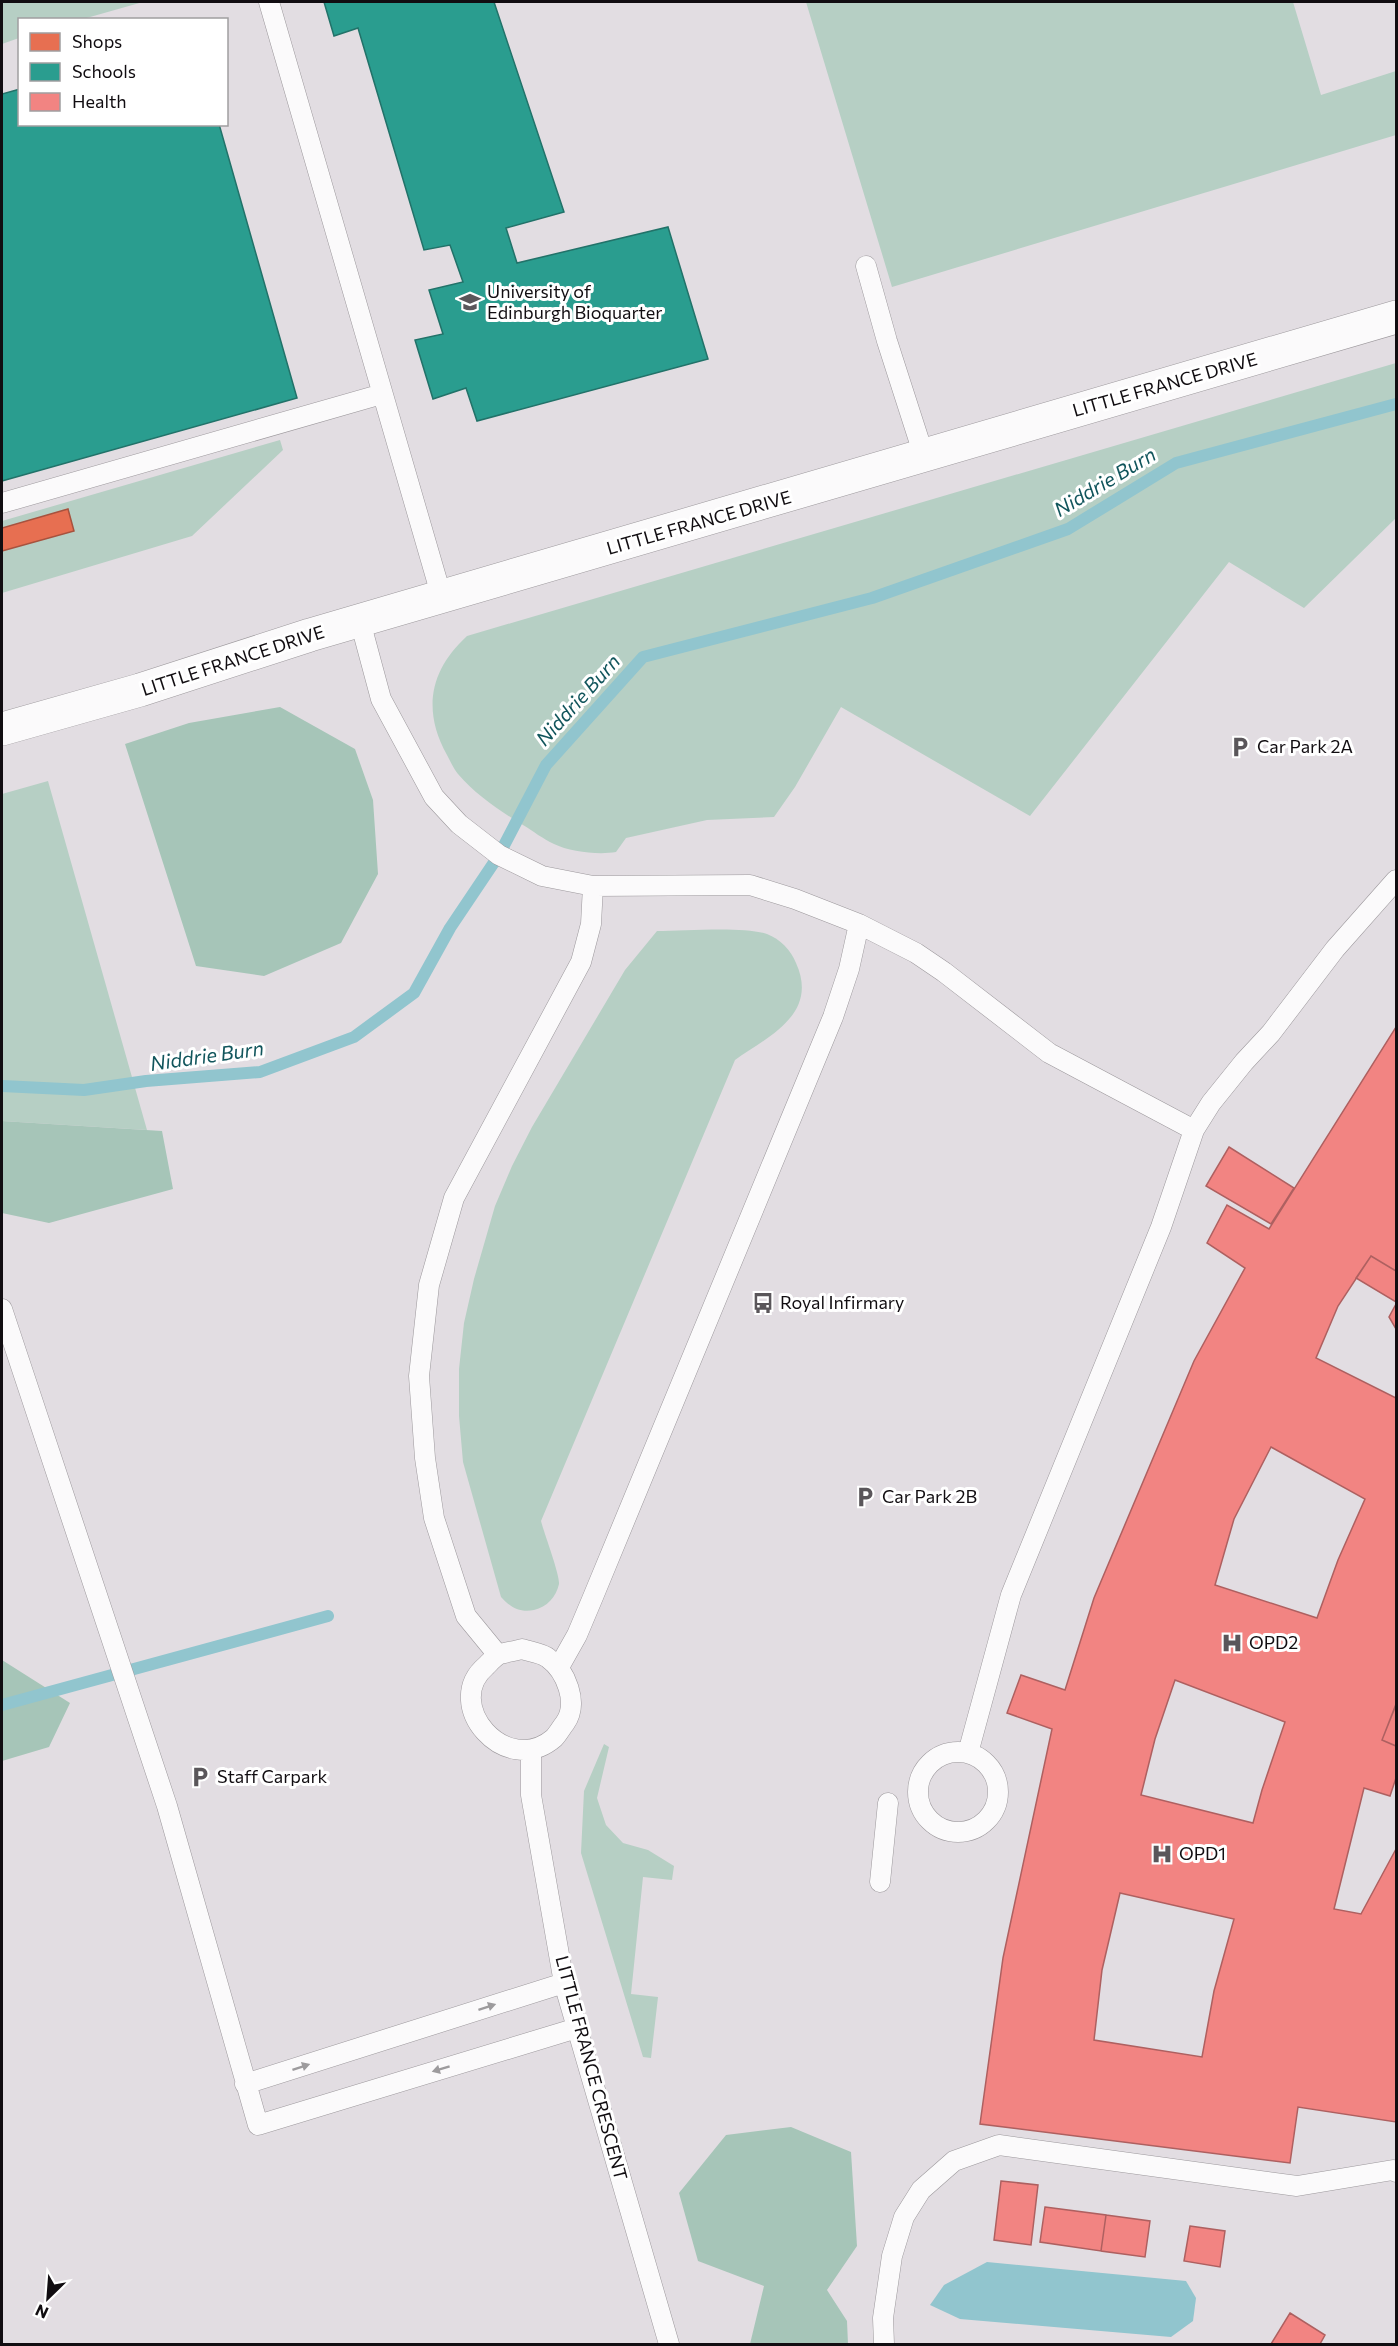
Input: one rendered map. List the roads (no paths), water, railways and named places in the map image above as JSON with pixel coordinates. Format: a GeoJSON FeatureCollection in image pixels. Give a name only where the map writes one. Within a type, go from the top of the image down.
{"type":"FeatureCollection","features":[{"type":"Feature","properties":{"kind":"street","name":"LITTLE FRANCE DRIVE"},"geometry":{"type":"LineString","coordinates":[[2,729],[140,690],[302,638],[1396,317]]}},
{"type":"Feature","properties":{"kind":"lane"},"geometry":{"type":"LineString","coordinates":[[269,2],[442,598]]}},
{"type":"Feature","properties":{"kind":"lane"},"geometry":{"type":"LineString","coordinates":[[866,266],[887,341],[924,456]]}},
{"type":"Feature","properties":{"kind":"lane"},"geometry":{"type":"LineString","coordinates":[[2,503],[382,394]]}},
{"type":"Feature","properties":{"kind":"lane"},"geometry":{"type":"LineString","coordinates":[[360,621],[381,699],[434,797],[459,824],[499,855],[542,876],[593,886],[750,885],[781,893],[859,924],[916,953],[1049,1053],[1194,1130]]}},
{"type":"Feature","properties":{"kind":"lane"},"geometry":{"type":"LineString","coordinates":[[968,1753],[1011,1595],[1156,1238],[1194,1130],[1211,1103],[1271,1033],[1335,948],[1396,880]]}},
{"type":"Feature","properties":{"kind":"lane"},"geometry":{"type":"LineString","coordinates":[[498,1655],[466,1616],[434,1518],[425,1458],[418,1376],[429,1285],[454,1198],[581,962],[591,924],[593,886]]}},
{"type":"Feature","properties":{"kind":"lane"},"geometry":{"type":"LineString","coordinates":[[559,1667],[585,1616],[833,1017],[849,969],[859,924]]}},
{"type":"Feature","properties":{"kind":"lane"},"geometry":{"type":"LineString","coordinates":[[2,1309],[167,1806],[258,2125],[577,2028]]}},
{"type":"Feature","properties":{"kind":"lane"},"geometry":{"type":"LineString","coordinates":[[522,1649],[546,1656],[559,1667],[572,1696],[568,1719],[554,1738],[531,1751],[509,1749],[488,1737],[474,1717],[471,1693],[480,1671],[498,1655],[522,1649]]}},
{"type":"Feature","properties":{"kind":"lane","name":"LITTLE FRANCE CRESCENT"},"geometry":{"type":"LineString","coordinates":[[531,1751],[531,1795],[564,1983],[669,2344]]}},
{"type":"Feature","properties":{"kind":"lane"},"geometry":{"type":"LineString","coordinates":[[958,1751],[968,1753],[981,1758],[991,1768],[997,1780],[996,1807],[988,1819],[978,1827],[954,1832],[942,1829],[923,1813],[918,1788],[921,1776],[927,1765],[937,1757],[958,1751]]}},
{"type":"Feature","properties":{"kind":"lane"},"geometry":{"type":"LineString","coordinates":[[880,1882],[888,1803]]}},
{"type":"Feature","properties":{"kind":"lane"},"geometry":{"type":"LineString","coordinates":[[246,2084],[564,1983]]}},
{"type":"Feature","properties":{"kind":"lane"},"geometry":{"type":"LineString","coordinates":[[884,2344],[883,2318],[892,2256],[903,2217],[921,2190],[954,2161],[971,2154],[999,2145],[1297,2186],[1393,2170],[1396,2172]]}},
{"type":"Feature","properties":{"kind":"water"},"geometry":{"type":"Polygon","coordinates":[[[987,2262],[1186,2281],[1196,2298],[1193,2321],[1171,2337],[960,2319],[930,2305],[944,2285],[987,2262]]]}},
{"type":"Feature","properties":{"kind":"waterway","name":"Niddrie Burn"},"geometry":{"type":"LineString","coordinates":[[2,1086],[84,1090],[146,1081],[260,1072],[354,1037],[414,993],[450,928],[499,855],[546,765],[643,657],[872,598],[1068,529],[1176,463],[1396,404]]}},
{"type":"Feature","properties":{"kind":"waterway"},"geometry":{"type":"LineString","coordinates":[[2,1705],[328,1616]]}},
{"type":"Feature","properties":{"kind":"place","name":"University of Edinburgh Bioquarter"},"geometry":{"type":"Point","coordinates":[470,302]}},
{"type":"Feature","properties":{"kind":"place","name":"Car Park 2A"},"geometry":{"type":"Point","coordinates":[1240,747]}},
{"type":"Feature","properties":{"kind":"place","name":"Royal Infirmary"},"geometry":{"type":"Point","coordinates":[763,1303]}},
{"type":"Feature","properties":{"kind":"place","name":"Car Park 2B"},"geometry":{"type":"Point","coordinates":[865,1497]}},
{"type":"Feature","properties":{"kind":"place","name":"OPD2"},"geometry":{"type":"Point","coordinates":[1232,1643]}},
{"type":"Feature","properties":{"kind":"place","name":"Staff Carpark"},"geometry":{"type":"Point","coordinates":[200,1777]}},
{"type":"Feature","properties":{"kind":"place","name":"OPD1"},"geometry":{"type":"Point","coordinates":[1162,1854]}}]}
